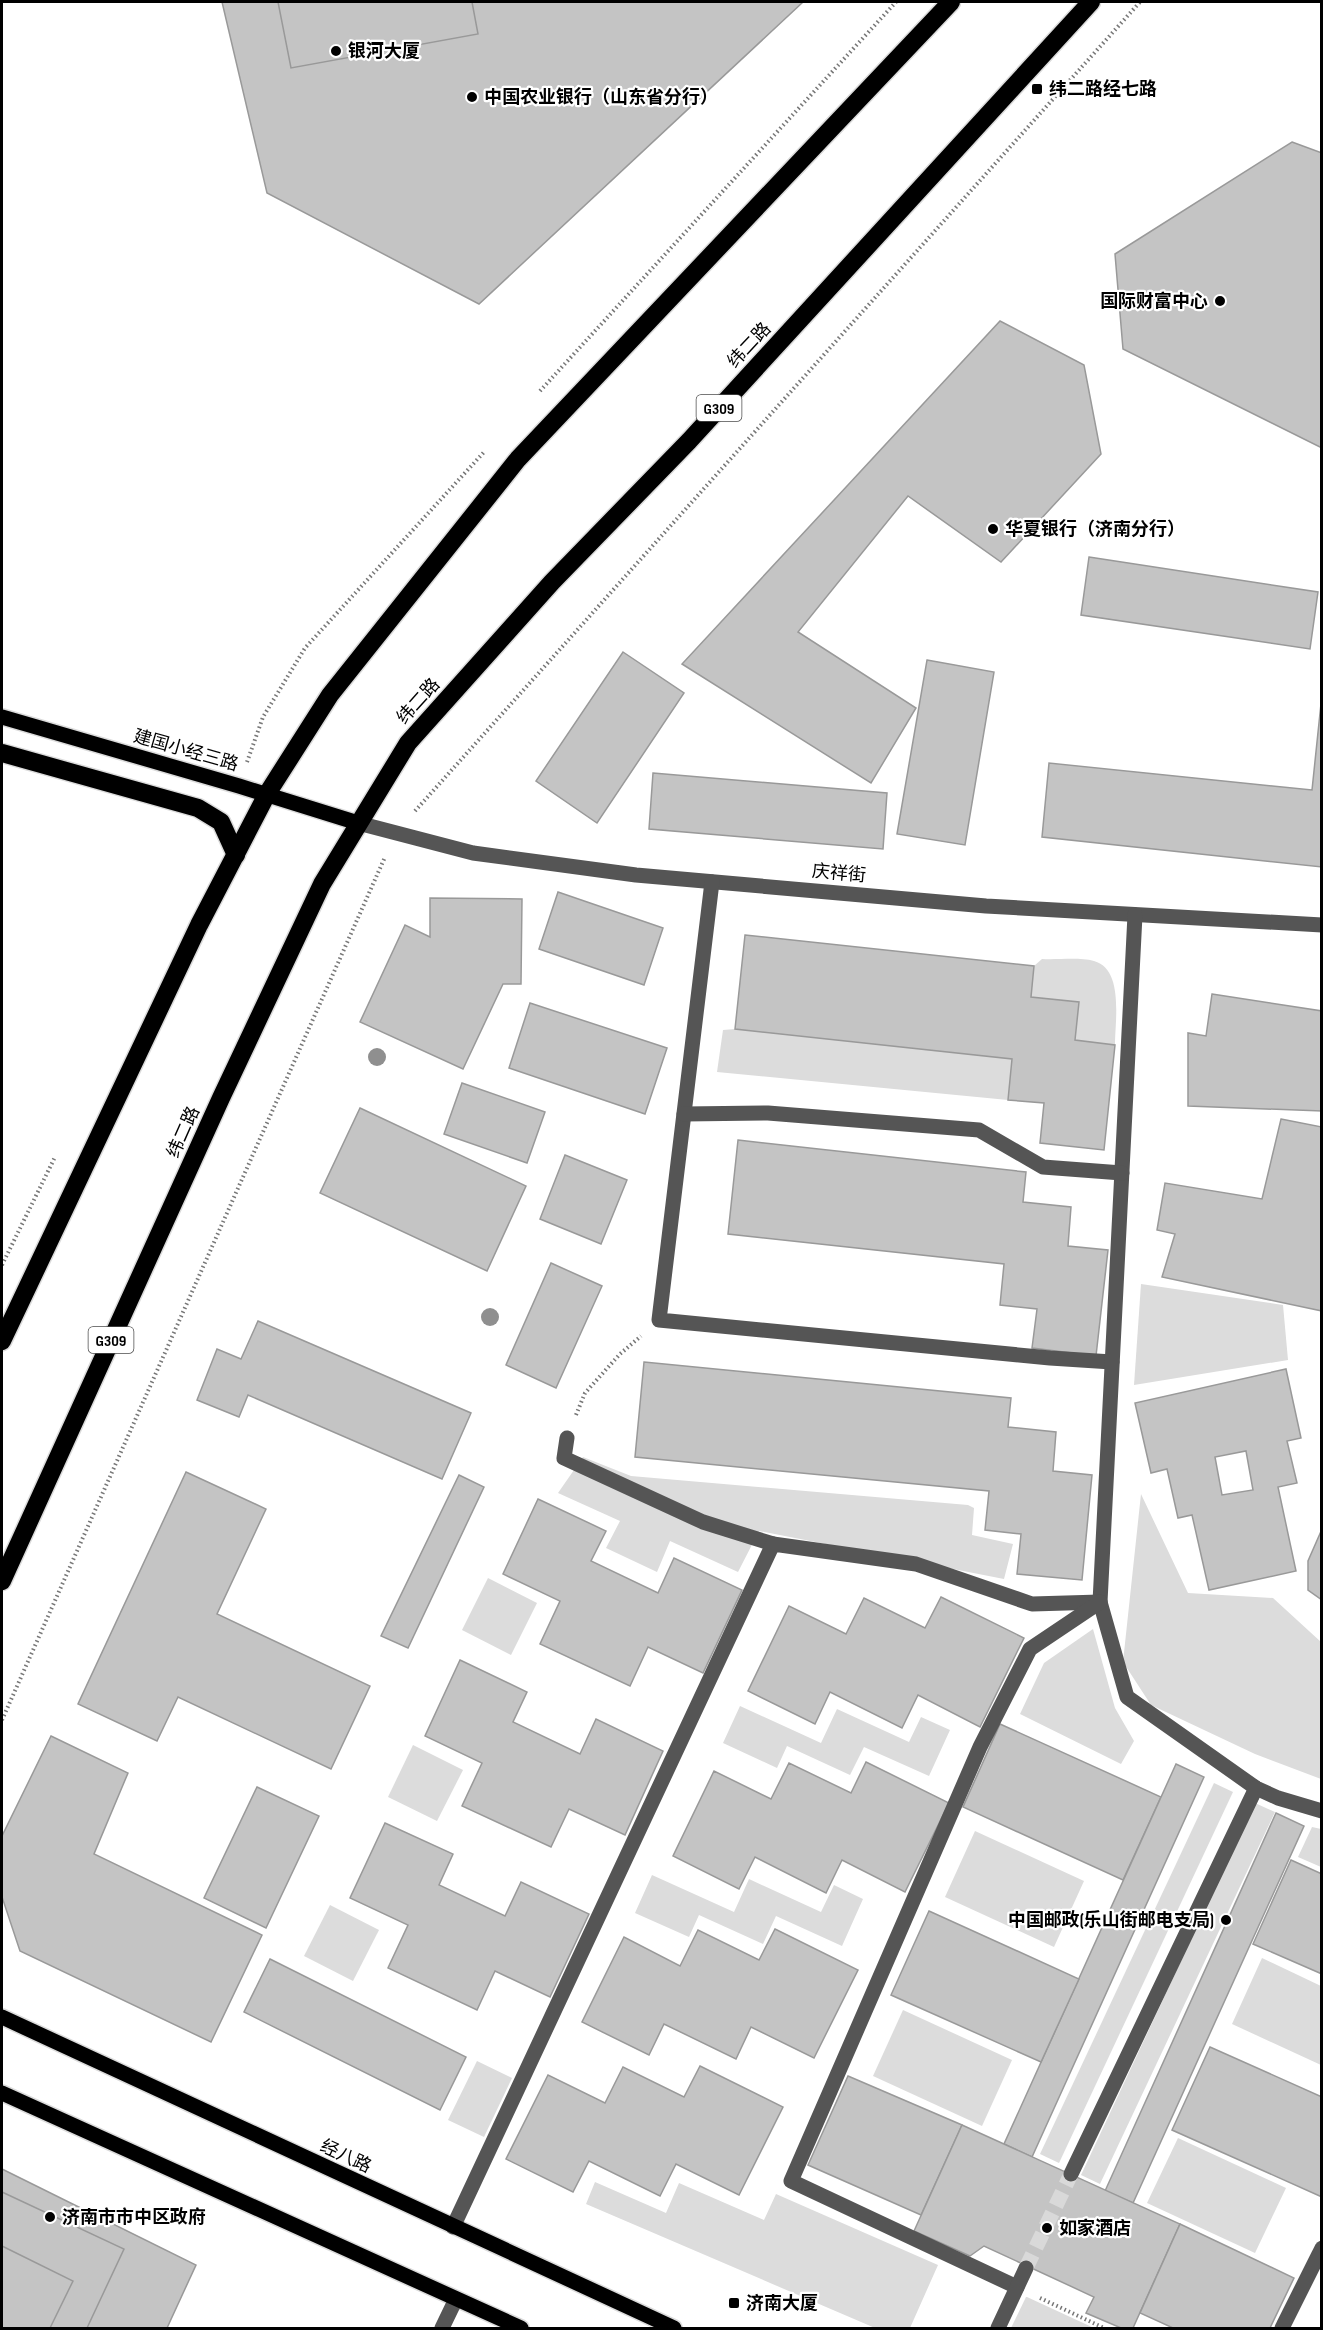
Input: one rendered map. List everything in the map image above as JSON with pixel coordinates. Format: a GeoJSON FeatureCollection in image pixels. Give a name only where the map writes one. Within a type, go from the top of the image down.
{"type":"FeatureCollection","features":[{"type":"Feature","properties":{"kind":"highway"},"geometry":{"type":"LineString","coordinates":[[2,1341],[199,925],[267,794],[330,695],[518,459],[951,2]]}},
{"type":"Feature","properties":{"kind":"highway","name":"纬二路"},"geometry":{"type":"LineString","coordinates":[[2,1581],[221,1098],[322,885],[408,744],[552,582],[697,432],[1091,2]]}},
{"type":"Feature","properties":{"kind":"highway"},"geometry":{"type":"LineString","coordinates":[[2,753],[198,808],[221,822],[236,855]]}},
{"type":"Feature","properties":{"kind":"main road","name":"建国小经三路"},"geometry":{"type":"LineString","coordinates":[[2,717],[267,794],[358,823]]}},
{"type":"Feature","properties":{"kind":"main road","name":"经八路"},"geometry":{"type":"LineString","coordinates":[[2,2017],[674,2328]]}},
{"type":"Feature","properties":{"kind":"main road"},"geometry":{"type":"LineString","coordinates":[[2,2093],[521,2328]]}},
{"type":"Feature","properties":{"kind":"street","name":"庆祥街"},"geometry":{"type":"LineString","coordinates":[[358,823],[473,853],[636,875],[997,907],[1322,925]]}},
{"type":"Feature","properties":{"kind":"street"},"geometry":{"type":"LineString","coordinates":[[712,882],[659,1320],[1038,1357],[1112,1362]]}},
{"type":"Feature","properties":{"kind":"street"},"geometry":{"type":"LineString","coordinates":[[1135,915],[1102,1526],[1100,1602],[1127,1697],[1256,1788],[1278,1798],[1322,1811]]}},
{"type":"Feature","properties":{"kind":"street"},"geometry":{"type":"LineString","coordinates":[[684,1114],[768,1113],[979,1130],[1043,1167],[1122,1173]]}},
{"type":"Feature","properties":{"kind":"street"},"geometry":{"type":"LineString","coordinates":[[567,1438],[564,1458],[703,1522],[774,1545],[915,1564],[1032,1604],[1100,1602]]}},
{"type":"Feature","properties":{"kind":"street"},"geometry":{"type":"LineString","coordinates":[[453,2227],[774,1545]]}},
{"type":"Feature","properties":{"kind":"street"},"geometry":{"type":"LineString","coordinates":[[1017,2287],[791,2181],[980,1747],[1030,1649],[1100,1602]]}},
{"type":"Feature","properties":{"kind":"street"},"geometry":{"type":"LineString","coordinates":[[1071,2174],[1256,1788]]}},
{"type":"Feature","properties":{"kind":"street"},"geometry":{"type":"LineString","coordinates":[[1282,2328],[1322,2247]]}},
{"type":"Feature","properties":{"kind":"street"},"geometry":{"type":"LineString","coordinates":[[998,2328],[1026,2268]]}},
{"type":"Feature","properties":{"kind":"street"},"geometry":{"type":"LineString","coordinates":[[442,2328],[456,2299]]}},
{"type":"Feature","properties":{"kind":"path"},"geometry":{"type":"LineString","coordinates":[[2,1720],[395,833],[1140,2]]}},
{"type":"Feature","properties":{"kind":"path"},"geometry":{"type":"LineString","coordinates":[[567,1438],[585,1393],[620,1354],[659,1320]]}},
{"type":"Feature","properties":{"kind":"path"},"geometry":{"type":"LineString","coordinates":[[1017,2287],[1104,2328]]}},
{"type":"Feature","properties":{"kind":"shaded area"},"geometry":{"type":"Polygon","coordinates":[[[1042,959],[1088,960],[1104,966],[1110,974],[1116,997],[1115,1045],[1075,1040],[1079,1002],[1031,997],[1034,966],[1042,959]]]}},
{"type":"Feature","properties":{"kind":"shaded area"},"geometry":{"type":"Polygon","coordinates":[[[735,1029],[1012,1059],[1008,1100],[717,1072],[723,1030],[735,1029]]]}},
{"type":"Feature","properties":{"kind":"shaded area"},"geometry":{"type":"Polygon","coordinates":[[[1141,1284],[1283,1305],[1288,1360],[1134,1385],[1141,1284]]]}},
{"type":"Feature","properties":{"kind":"shaded area"},"geometry":{"type":"Polygon","coordinates":[[[583,1457],[631,1476],[968,1505],[974,1508],[972,1535],[1013,1544],[1004,1579],[759,1531],[738,1572],[670,1541],[657,1572],[606,1548],[620,1521],[558,1493],[583,1457]]]}},
{"type":"Feature","properties":{"kind":"shaded area"},"geometry":{"type":"Polygon","coordinates":[[[1141,1494],[1188,1593],[1273,1598],[1321,1642],[1321,1779],[1255,1754],[1151,1705],[1123,1662],[1141,1494]]]}},
{"type":"Feature","properties":{"kind":"shaded area"},"geometry":{"type":"Polygon","coordinates":[[[488,1578],[537,1603],[511,1655],[462,1630],[488,1578]]]}},
{"type":"Feature","properties":{"kind":"shaded area"},"geometry":{"type":"Polygon","coordinates":[[[1093,1629],[1115,1708],[1134,1741],[1121,1764],[1020,1714],[1044,1663],[1093,1629]]]}},
{"type":"Feature","properties":{"kind":"shaded area"},"geometry":{"type":"Polygon","coordinates":[[[740,1706],[821,1743],[837,1709],[909,1742],[921,1717],[950,1730],[929,1776],[864,1747],[850,1775],[787,1746],[777,1768],[723,1743],[740,1706]]]}},
{"type":"Feature","properties":{"kind":"shaded area"},"geometry":{"type":"Polygon","coordinates":[[[413,1745],[463,1770],[437,1821],[388,1797],[413,1745]]]}},
{"type":"Feature","properties":{"kind":"shaded area"},"geometry":{"type":"Polygon","coordinates":[[[1214,1783],[1233,1792],[1059,2163],[1040,2154],[1214,1783]]]}},
{"type":"Feature","properties":{"kind":"shaded area"},"geometry":{"type":"Polygon","coordinates":[[[1255,1803],[1275,1812],[1100,2184],[1081,2175],[1255,1803]]]}},
{"type":"Feature","properties":{"kind":"shaded area"},"geometry":{"type":"Polygon","coordinates":[[[1312,1827],[1321,1829],[1321,1867],[1298,1857],[1312,1827]]]}},
{"type":"Feature","properties":{"kind":"shaded area"},"geometry":{"type":"Polygon","coordinates":[[[975,1831],[1084,1881],[1054,1947],[945,1897],[975,1831]]]}},
{"type":"Feature","properties":{"kind":"shaded area"},"geometry":{"type":"Polygon","coordinates":[[[652,1875],[734,1912],[749,1879],[821,1912],[834,1885],[863,1899],[842,1946],[776,1916],[763,1944],[699,1915],[689,1937],[635,1913],[652,1875]]]}},
{"type":"Feature","properties":{"kind":"shaded area"},"geometry":{"type":"Polygon","coordinates":[[[330,1905],[379,1930],[353,1981],[304,1956],[330,1905]]]}},
{"type":"Feature","properties":{"kind":"shaded area"},"geometry":{"type":"Polygon","coordinates":[[[1262,1958],[1321,1986],[1321,2065],[1232,2024],[1262,1958]]]}},
{"type":"Feature","properties":{"kind":"shaded area"},"geometry":{"type":"Polygon","coordinates":[[[903,2010],[1012,2060],[982,2126],[873,2076],[903,2010]]]}},
{"type":"Feature","properties":{"kind":"shaded area"},"geometry":{"type":"Polygon","coordinates":[[[477,2061],[512,2078],[484,2137],[448,2120],[477,2061]]]}},
{"type":"Feature","properties":{"kind":"shaded area"},"geometry":{"type":"Polygon","coordinates":[[[1178,2138],[1286,2188],[1255,2253],[1147,2203],[1178,2138]]]}},
{"type":"Feature","properties":{"kind":"shaded area"},"geometry":{"type":"Polygon","coordinates":[[[595,2182],[666,2213],[679,2183],[764,2220],[776,2194],[938,2265],[910,2328],[875,2328],[586,2204],[595,2182]]]}},
{"type":"Feature","properties":{"kind":"shaded area"},"geometry":{"type":"Polygon","coordinates":[[[1027,2297],[1094,2328],[1011,2328],[1027,2297]]]}},
{"type":"Feature","properties":{"kind":"building","name":"中国农业银行（山东省分行）"},"geometry":{"type":"Polygon","coordinates":[[[222,2],[803,2],[479,304],[267,193],[222,2]]]}},
{"type":"Feature","properties":{"kind":"building","name":"银河大厦"},"geometry":{"type":"Polygon","coordinates":[[[278,2],[472,2],[478,34],[291,68],[278,2]]]}},
{"type":"Feature","properties":{"kind":"building","name":"国际财富中心"},"geometry":{"type":"Polygon","coordinates":[[[1292,142],[1322,153],[1322,448],[1123,349],[1115,254],[1292,142]]]}},
{"type":"Feature","properties":{"kind":"building","name":"华夏银行（济南分行）"},"geometry":{"type":"Polygon","coordinates":[[[1000,321],[1084,365],[1101,454],[1001,562],[908,496],[798,632],[916,708],[871,783],[682,664],[1000,321]]]}},
{"type":"Feature","properties":{"kind":"building"},"geometry":{"type":"Polygon","coordinates":[[[1089,557],[1318,592],[1310,649],[1081,615],[1089,557]]]}},
{"type":"Feature","properties":{"kind":"building"},"geometry":{"type":"Polygon","coordinates":[[[623,652],[684,693],[597,823],[536,781],[623,652]]]}},
{"type":"Feature","properties":{"kind":"building"},"geometry":{"type":"Polygon","coordinates":[[[927,660],[994,672],[965,845],[897,834],[927,660]]]}},
{"type":"Feature","properties":{"kind":"building"},"geometry":{"type":"Polygon","coordinates":[[[1322,694],[1322,867],[1042,837],[1049,763],[1312,790],[1322,694]]]}},
{"type":"Feature","properties":{"kind":"building"},"geometry":{"type":"Polygon","coordinates":[[[653,773],[887,793],[883,849],[649,829],[653,773]]]}},
{"type":"Feature","properties":{"kind":"building"},"geometry":{"type":"Polygon","coordinates":[[[558,892],[663,928],[644,985],[539,949],[558,892]]]}},
{"type":"Feature","properties":{"kind":"building"},"geometry":{"type":"Polygon","coordinates":[[[430,898],[522,899],[521,984],[503,984],[463,1069],[360,1022],[405,925],[430,937],[430,898]]]}},
{"type":"Feature","properties":{"kind":"building"},"geometry":{"type":"Polygon","coordinates":[[[745,935],[1034,966],[1031,997],[1079,1002],[1075,1040],[1115,1045],[1104,1150],[1040,1143],[1044,1103],[1008,1100],[1012,1059],[735,1029],[745,935]]]}},
{"type":"Feature","properties":{"kind":"building"},"geometry":{"type":"Polygon","coordinates":[[[1212,994],[1322,1011],[1322,1111],[1188,1106],[1188,1033],[1206,1036],[1212,994]]]}},
{"type":"Feature","properties":{"kind":"building"},"geometry":{"type":"Polygon","coordinates":[[[530,1003],[667,1048],[645,1114],[509,1068],[530,1003]]]}},
{"type":"Feature","properties":{"kind":"building"},"geometry":{"type":"Polygon","coordinates":[[[462,1083],[545,1112],[527,1163],[444,1134],[462,1083]]]}},
{"type":"Feature","properties":{"kind":"building"},"geometry":{"type":"Polygon","coordinates":[[[360,1108],[526,1186],[487,1271],[320,1193],[360,1108]]]}},
{"type":"Feature","properties":{"kind":"building"},"geometry":{"type":"Polygon","coordinates":[[[1281,1119],[1322,1127],[1322,1311],[1162,1277],[1175,1234],[1157,1230],[1165,1183],[1262,1199],[1281,1119]]]}},
{"type":"Feature","properties":{"kind":"building"},"geometry":{"type":"Polygon","coordinates":[[[738,1140],[1026,1172],[1023,1202],[1071,1207],[1068,1246],[1108,1250],[1096,1356],[1032,1348],[1037,1309],[1000,1305],[1004,1264],[728,1234],[738,1140]]]}},
{"type":"Feature","properties":{"kind":"building"},"geometry":{"type":"Polygon","coordinates":[[[565,1155],[627,1180],[601,1244],[540,1219],[565,1155]]]}},
{"type":"Feature","properties":{"kind":"building"},"geometry":{"type":"Polygon","coordinates":[[[551,1263],[602,1286],[556,1388],[506,1365],[551,1263]]]}},
{"type":"Feature","properties":{"kind":"building"},"geometry":{"type":"Polygon","coordinates":[[[258,1321],[471,1413],[442,1479],[248,1395],[239,1417],[197,1400],[217,1349],[241,1359],[258,1321]]]}},
{"type":"Feature","properties":{"kind":"building"},"geometry":{"type":"Polygon","coordinates":[[[644,1362],[1011,1398],[1008,1427],[1056,1432],[1053,1471],[1092,1475],[1082,1580],[1017,1574],[1021,1534],[985,1530],[989,1491],[635,1457],[644,1362]]]}},
{"type":"Feature","properties":{"kind":"building"},"geometry":{"type":"Polygon","coordinates":[[[1286,1369],[1301,1438],[1287,1441],[1297,1483],[1278,1487],[1296,1571],[1209,1590],[1192,1515],[1178,1518],[1167,1469],[1151,1473],[1135,1403],[1286,1369]],[[1246,1451],[1215,1457],[1222,1495],[1253,1490],[1246,1451]]]}},
{"type":"Feature","properties":{"kind":"building"},"geometry":{"type":"Polygon","coordinates":[[[186,1472],[266,1509],[217,1614],[370,1686],[331,1769],[178,1697],[157,1741],[78,1704],[186,1472]]]}},
{"type":"Feature","properties":{"kind":"building"},"geometry":{"type":"Polygon","coordinates":[[[459,1475],[484,1487],[408,1648],[381,1636],[459,1475]]]}},
{"type":"Feature","properties":{"kind":"building"},"geometry":{"type":"Polygon","coordinates":[[[538,1499],[606,1531],[591,1561],[658,1593],[674,1558],[742,1590],[703,1673],[648,1647],[630,1686],[540,1644],[560,1601],[503,1574],[538,1499]]]}},
{"type":"Feature","properties":{"kind":"building"},"geometry":{"type":"Polygon","coordinates":[[[1322,1529],[1322,1600],[1308,1590],[1308,1561],[1322,1529]]]}},
{"type":"Feature","properties":{"kind":"building"},"geometry":{"type":"Polygon","coordinates":[[[941,1597],[1024,1638],[980,1727],[918,1695],[902,1728],[830,1692],[815,1724],[748,1691],[789,1606],[846,1634],[864,1598],[925,1628],[941,1597]]]}},
{"type":"Feature","properties":{"kind":"building"},"geometry":{"type":"Polygon","coordinates":[[[460,1660],[527,1692],[513,1722],[580,1754],[596,1719],[663,1751],[625,1835],[569,1809],[551,1847],[462,1806],[482,1763],[425,1736],[460,1660]]]}},
{"type":"Feature","properties":{"kind":"building"},"geometry":{"type":"Polygon","coordinates":[[[1000,1724],[1161,1797],[1123,1880],[963,1807],[1000,1724]]]}},
{"type":"Feature","properties":{"kind":"building"},"geometry":{"type":"Polygon","coordinates":[[[51,1736],[128,1773],[94,1854],[262,1935],[211,2042],[20,1951],[2,1897],[2,1836],[51,1736]]]}},
{"type":"Feature","properties":{"kind":"building"},"geometry":{"type":"Polygon","coordinates":[[[866,1762],[949,1803],[905,1892],[842,1860],[826,1893],[755,1857],[739,1889],[673,1856],[714,1771],[771,1799],[789,1763],[851,1793],[866,1762]]]}},
{"type":"Feature","properties":{"kind":"building"},"geometry":{"type":"Polygon","coordinates":[[[1176,1764],[1204,1777],[1032,2157],[1004,2144],[1176,1764]]]}},
{"type":"Feature","properties":{"kind":"building"},"geometry":{"type":"Polygon","coordinates":[[[257,1787],[319,1816],[266,1928],[204,1898],[257,1787]]]}},
{"type":"Feature","properties":{"kind":"building"},"geometry":{"type":"Polygon","coordinates":[[[1276,1813],[1304,1826],[1133,2203],[1105,2191],[1276,1813]]]}},
{"type":"Feature","properties":{"kind":"building"},"geometry":{"type":"Polygon","coordinates":[[[385,1823],[453,1854],[439,1885],[505,1916],[521,1882],[589,1914],[550,1997],[495,1971],[477,2010],[388,1968],[408,1925],[350,1898],[385,1823]]]}},
{"type":"Feature","properties":{"kind":"building"},"geometry":{"type":"Polygon","coordinates":[[[1291,1860],[1322,1874],[1322,1974],[1253,1944],[1291,1860]]]}},
{"type":"Feature","properties":{"kind":"building"},"geometry":{"type":"Polygon","coordinates":[[[929,1911],[1079,1979],[1041,2062],[891,1995],[929,1911]]]}},
{"type":"Feature","properties":{"kind":"building"},"geometry":{"type":"Polygon","coordinates":[[[775,1929],[858,1970],[814,2058],[751,2027],[736,2059],[664,2024],[649,2055],[582,2022],[624,1937],[680,1966],[698,1930],[759,1960],[775,1929]]]}},
{"type":"Feature","properties":{"kind":"building"},"geometry":{"type":"Polygon","coordinates":[[[270,1959],[466,2057],[440,2110],[244,2012],[270,1959]]]}},
{"type":"Feature","properties":{"kind":"building"},"geometry":{"type":"Polygon","coordinates":[[[1210,2047],[1322,2097],[1322,2197],[1172,2130],[1210,2047]]]}},
{"type":"Feature","properties":{"kind":"building"},"geometry":{"type":"Polygon","coordinates":[[[700,2066],[783,2107],[739,2195],[676,2164],[660,2196],[589,2161],[573,2192],[506,2159],[548,2075],[605,2103],[623,2067],[684,2097],[700,2066]]]}},
{"type":"Feature","properties":{"kind":"building"},"geometry":{"type":"Polygon","coordinates":[[[848,2076],[962,2125],[921,2215],[808,2165],[848,2076]]]}},
{"type":"Feature","properties":{"kind":"building","name":"如家酒店"},"geometry":{"type":"Polygon","coordinates":[[[962,2125],[1180,2224],[1133,2328],[1121,2328],[1086,2313],[1094,2297],[984,2246],[970,2256],[914,2231],[962,2125]]]}},
{"type":"Feature","properties":{"kind":"building","name":"济南市市中区政府"},"geometry":{"type":"Polygon","coordinates":[[[2,2169],[196,2265],[167,2328],[2,2328],[2,2169]]]}},
{"type":"Feature","properties":{"kind":"building"},"geometry":{"type":"Polygon","coordinates":[[[2,2192],[124,2249],[87,2328],[2,2328],[2,2192]]]}},
{"type":"Feature","properties":{"kind":"building"},"geometry":{"type":"Polygon","coordinates":[[[1180,2224],[1294,2278],[1270,2328],[1173,2328],[1140,2313],[1180,2224]]]}},
{"type":"Feature","properties":{"kind":"building"},"geometry":{"type":"Polygon","coordinates":[[[2,2246],[73,2281],[50,2328],[2,2328],[2,2246]]]}},
{"type":"Feature","properties":{"kind":"tunnel"},"geometry":{"type":"LineString","coordinates":[[1026,2268],[1071,2174]]}},
{"type":"Feature","properties":{"kind":"place","name":"银河大厦"},"geometry":{"type":"Point","coordinates":[336,51]}},
{"type":"Feature","properties":{"kind":"place","name":"纬二路经七路"},"geometry":{"type":"Point","coordinates":[1037,89]}},
{"type":"Feature","properties":{"kind":"place","name":"中国农业银行（山东省分行）"},"geometry":{"type":"Point","coordinates":[472,97]}},
{"type":"Feature","properties":{"kind":"place","name":"国际财富中心"},"geometry":{"type":"Point","coordinates":[1220,301]}},
{"type":"Feature","properties":{"kind":"place","name":"华夏银行（济南分行）"},"geometry":{"type":"Point","coordinates":[993,529]}},
{"type":"Feature","properties":{"kind":"place","name":"中国邮政(乐山街邮电支局)"},"geometry":{"type":"Point","coordinates":[1226,1920]}},
{"type":"Feature","properties":{"kind":"place","name":"济南市市中区政府"},"geometry":{"type":"Point","coordinates":[50,2217]}},
{"type":"Feature","properties":{"kind":"place","name":"如家酒店"},"geometry":{"type":"Point","coordinates":[1047,2228]}},
{"type":"Feature","properties":{"kind":"place","name":"济南大厦"},"geometry":{"type":"Point","coordinates":[734,2303]}}]}
